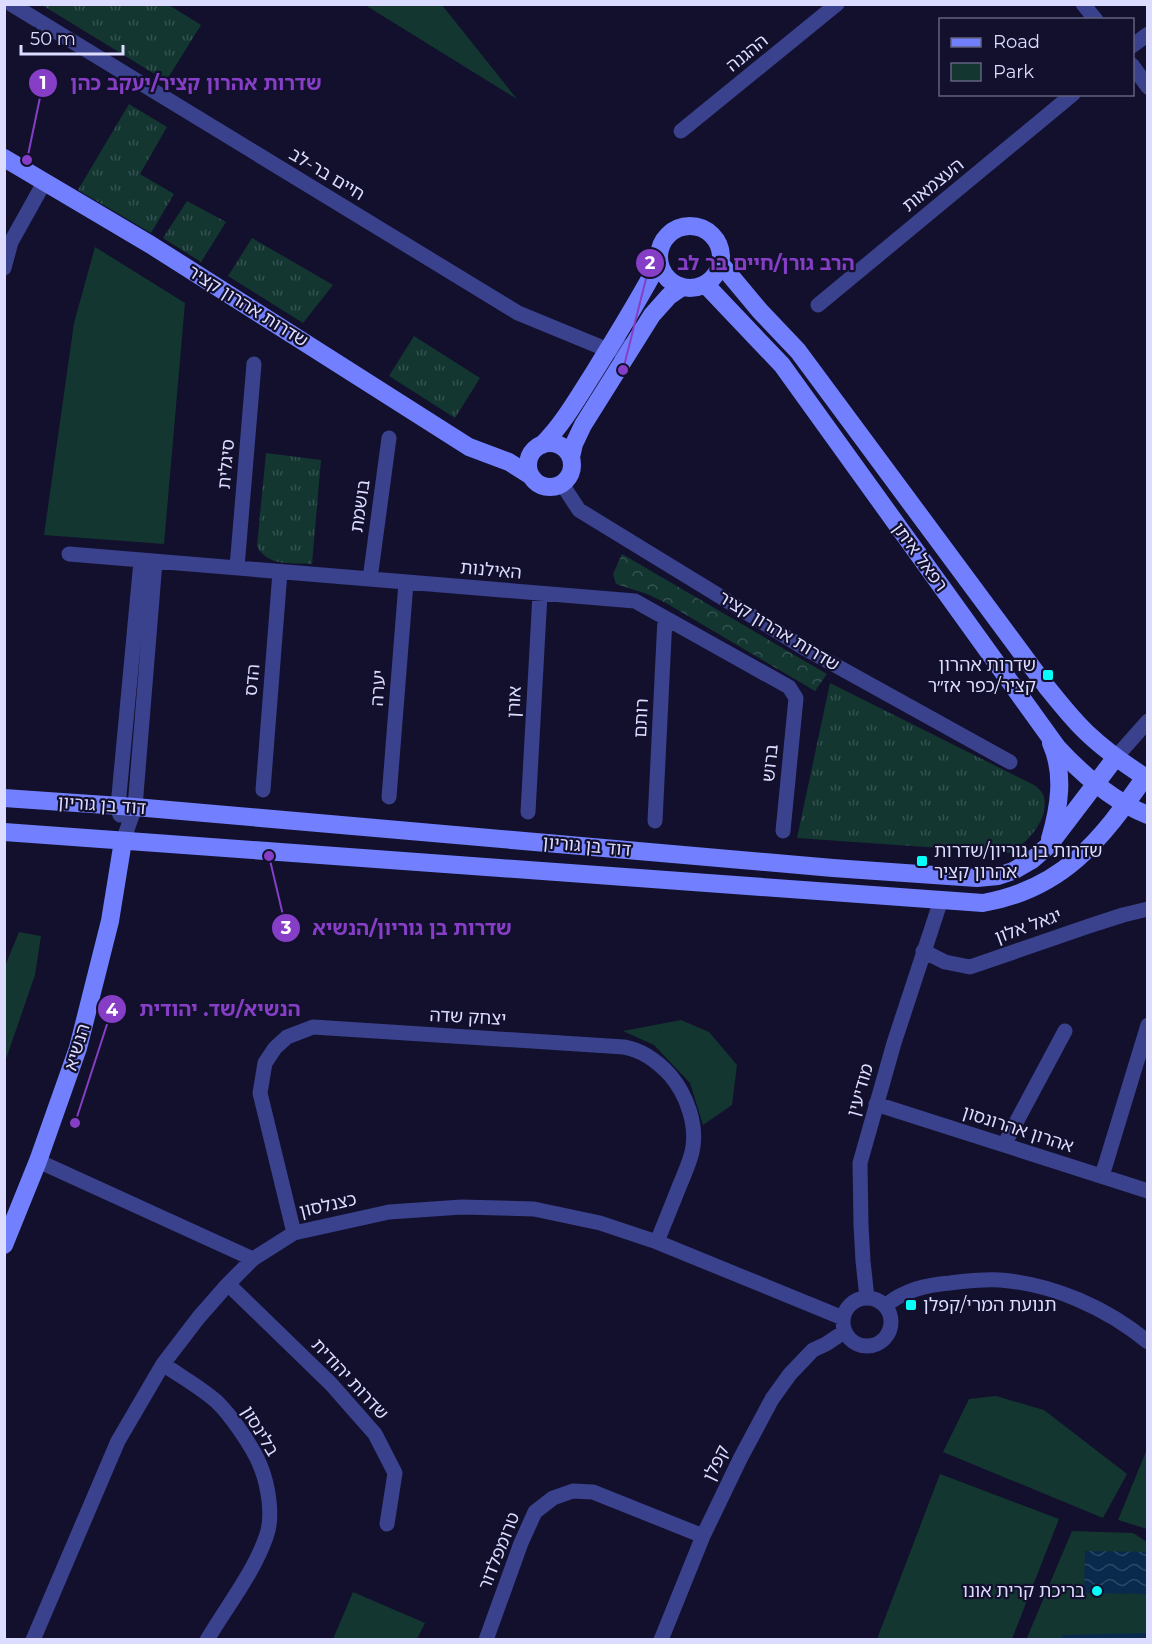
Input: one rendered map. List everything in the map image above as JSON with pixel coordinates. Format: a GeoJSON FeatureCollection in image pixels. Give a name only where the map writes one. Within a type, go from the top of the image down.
{"type":"FeatureCollection","features":[{"type":"Feature","properties":{"kind":"main road","name":"שדרות אהרון קציר"},"geometry":{"type":"LineString","coordinates":[[4,158],[151,245],[469,447],[509,462],[531,476]]}},
{"type":"Feature","properties":{"kind":"main road"},"geometry":{"type":"LineString","coordinates":[[688,226],[697,227],[713,237],[718,245],[720,263],[712,279],[705,284],[698,287],[682,287],[664,275],[659,255],[670,233],[688,226]]}},
{"type":"Feature","properties":{"kind":"main road"},"geometry":{"type":"LineString","coordinates":[[659,262],[608,350],[556,431],[531,454],[528,469],[531,476],[542,485],[556,486],[568,478],[571,472],[574,444],[583,425],[651,315],[669,296],[682,287]]}},
{"type":"Feature","properties":{"kind":"main road","name":"רפאל איתן"},"geometry":{"type":"LineString","coordinates":[[720,263],[798,351],[1068,713],[1085,732],[1116,757],[1147,777]]}},
{"type":"Feature","properties":{"kind":"main road","name":"רפאל איתן"},"geometry":{"type":"LineString","coordinates":[[705,284],[782,365],[1045,731],[1067,758],[1096,783],[1126,804],[1148,815]]}},
{"type":"Feature","properties":{"kind":"main road"},"geometry":{"type":"LineString","coordinates":[[539,447],[555,443],[567,451],[571,457]]}},
{"type":"Feature","properties":{"kind":"main road","name":"שדרות אהרון קציר"},"geometry":{"type":"LineString","coordinates":[[491,456],[514,456],[539,447]]}},
{"type":"Feature","properties":{"kind":"main road"},"geometry":{"type":"LineString","coordinates":[[1045,731],[1056,760],[1060,783],[1056,817],[1049,845]]}},
{"type":"Feature","properties":{"kind":"main road","name":"דוד בן גוריון"},"geometry":{"type":"LineString","coordinates":[[4,798],[127,806],[833,868],[977,878],[998,876],[1013,871],[1032,860],[1049,845],[1116,757]]}},
{"type":"Feature","properties":{"kind":"main road","name":"דוד בן גוריון"},"geometry":{"type":"LineString","coordinates":[[4,832],[983,903],[1005,899],[1032,889],[1080,857],[1104,832],[1147,777]]}},
{"type":"Feature","properties":{"kind":"main road","name":"הנשיא"},"geometry":{"type":"LineString","coordinates":[[4,1245],[38,1161],[78,1048],[110,921],[123,841]]}},
{"type":"Feature","properties":{"kind":"street","name":"חיים בר-לב"},"geometry":{"type":"LineString","coordinates":[[11,4],[518,313],[608,350]]}},
{"type":"Feature","properties":{"kind":"street","name":"ההגנה"},"geometry":{"type":"LineString","coordinates":[[681,131],[837,4]]}},
{"type":"Feature","properties":{"kind":"street"},"geometry":{"type":"LineString","coordinates":[[1083,4],[1094,18]]}},
{"type":"Feature","properties":{"kind":"street"},"geometry":{"type":"LineString","coordinates":[[1134,44],[1148,34]]}},
{"type":"Feature","properties":{"kind":"street"},"geometry":{"type":"LineString","coordinates":[[1134,68],[1148,87]]}},
{"type":"Feature","properties":{"kind":"street","name":"העצמאות"},"geometry":{"type":"LineString","coordinates":[[818,305],[1072,96]]}},
{"type":"Feature","properties":{"kind":"street"},"geometry":{"type":"LineString","coordinates":[[4,268],[11,242],[45,181]]}},
{"type":"Feature","properties":{"kind":"street"},"geometry":{"type":"LineString","coordinates":[[608,350],[622,349],[632,345]]}},
{"type":"Feature","properties":{"kind":"street","name":"סיגלית"},"geometry":{"type":"LineString","coordinates":[[237,567],[254,363]]}},
{"type":"Feature","properties":{"kind":"street","name":"בושמת"},"geometry":{"type":"LineString","coordinates":[[370,579],[389,438]]}},
{"type":"Feature","properties":{"kind":"street","name":"שדרות אהרון קציר"},"geometry":{"type":"LineString","coordinates":[[562,484],[579,510],[806,649],[1010,762]]}},
{"type":"Feature","properties":{"kind":"street","name":"האילנות"},"geometry":{"type":"LineString","coordinates":[[69,554],[635,601],[789,687],[796,698]]}},
{"type":"Feature","properties":{"kind":"street"},"geometry":{"type":"LineString","coordinates":[[123,841],[148,562]]}},
{"type":"Feature","properties":{"kind":"street","name":"הדס"},"geometry":{"type":"LineString","coordinates":[[263,790],[280,572]]}},
{"type":"Feature","properties":{"kind":"street","name":"יערה"},"geometry":{"type":"LineString","coordinates":[[389,797],[406,583]]}},
{"type":"Feature","properties":{"kind":"street","name":"אורן"},"geometry":{"type":"LineString","coordinates":[[528,812],[540,594]]}},
{"type":"Feature","properties":{"kind":"street","name":"רותם"},"geometry":{"type":"LineString","coordinates":[[655,821],[665,618]]}},
{"type":"Feature","properties":{"kind":"street","name":"ברוש"},"geometry":{"type":"LineString","coordinates":[[783,831],[796,698]]}},
{"type":"Feature","properties":{"kind":"street"},"geometry":{"type":"LineString","coordinates":[[1116,757],[1148,722]]}},
{"type":"Feature","properties":{"kind":"street","name":"מודיעין"},"geometry":{"type":"LineString","coordinates":[[867,1298],[862,1261],[860,1164],[894,1043],[941,900]]}},
{"type":"Feature","properties":{"kind":"street","name":"יגאל אלון"},"geometry":{"type":"LineString","coordinates":[[923,951],[945,962],[970,967],[1122,915],[1148,909]]}},
{"type":"Feature","properties":{"kind":"street"},"geometry":{"type":"LineString","coordinates":[[1102,1176],[1148,1025]]}},
{"type":"Feature","properties":{"kind":"street","name":"יצחק שדה"},"geometry":{"type":"LineString","coordinates":[[294,1233],[260,1093],[265,1063],[275,1048],[287,1037],[313,1027],[624,1047],[634,1049],[656,1062],[680,1087],[689,1107],[693,1139],[687,1167],[657,1242]]}},
{"type":"Feature","properties":{"kind":"street"},"geometry":{"type":"LineString","coordinates":[[1004,1145],[1065,1031]]}},
{"type":"Feature","properties":{"kind":"street","name":"אהרון אהרונסון"},"geometry":{"type":"LineString","coordinates":[[876,1104],[1148,1191]]}},
{"type":"Feature","properties":{"kind":"street"},"geometry":{"type":"LineString","coordinates":[[38,1161],[253,1259]]}},
{"type":"Feature","properties":{"kind":"street","name":"כצנלסון"},"geometry":{"type":"LineString","coordinates":[[33,1640],[118,1441],[163,1364],[199,1317],[253,1259],[294,1233],[389,1212],[462,1206],[534,1209],[600,1223],[657,1242],[844,1325]]}},
{"type":"Feature","properties":{"kind":"street"},"geometry":{"type":"LineString","coordinates":[[885,1306],[898,1296],[927,1286],[969,1280],[1002,1280],[1036,1286],[1094,1306],[1120,1321],[1148,1342]]}},
{"type":"Feature","properties":{"kind":"street","name":"שדרות יהודית"},"geometry":{"type":"LineString","coordinates":[[228,1284],[331,1384],[375,1434],[396,1473],[387,1524]]}},
{"type":"Feature","properties":{"kind":"street"},"geometry":{"type":"LineString","coordinates":[[867,1298],[877,1300],[885,1306],[892,1320],[888,1335],[883,1341],[864,1347],[848,1337],[844,1325],[849,1306],[867,1298]]}},
{"type":"Feature","properties":{"kind":"street","name":"קפלן"},"geometry":{"type":"LineString","coordinates":[[662,1640],[702,1536],[778,1389],[813,1350],[826,1344],[844,1325]]}},
{"type":"Feature","properties":{"kind":"street","name":"בלינסון"},"geometry":{"type":"LineString","coordinates":[[163,1364],[205,1392],[225,1410],[260,1464],[268,1496],[270,1523],[254,1567],[207,1640]]}},
{"type":"Feature","properties":{"kind":"street","name":"טרומפלדור"},"geometry":{"type":"LineString","coordinates":[[486,1640],[521,1543],[535,1512],[553,1498],[573,1491],[593,1492],[702,1536]]}},
{"type":"Feature","properties":{"kind":"green space"},"geometry":{"type":"Polygon","coordinates":[[[42,5],[169,5],[201,25],[166,81],[42,5]]]}},
{"type":"Feature","properties":{"kind":"green space"},"geometry":{"type":"Polygon","coordinates":[[[365,5],[442,5],[517,99],[365,5]]]}},
{"type":"Feature","properties":{"kind":"green space"},"geometry":{"type":"Polygon","coordinates":[[[129,104],[167,127],[140,174],[174,194],[151,233],[78,190],[129,104]]]}},
{"type":"Feature","properties":{"kind":"green space"},"geometry":{"type":"Polygon","coordinates":[[[187,201],[226,222],[201,262],[163,238],[187,201]]]}},
{"type":"Feature","properties":{"kind":"green space"},"geometry":{"type":"Polygon","coordinates":[[[252,238],[333,285],[303,323],[228,276],[252,238]]]}},
{"type":"Feature","properties":{"kind":"green space"},"geometry":{"type":"Polygon","coordinates":[[[95,247],[185,303],[164,544],[44,535],[74,323],[95,247]]]}},
{"type":"Feature","properties":{"kind":"green space"},"geometry":{"type":"Polygon","coordinates":[[[414,336],[480,378],[455,418],[389,376],[414,336]]]}},
{"type":"Feature","properties":{"kind":"green space"},"geometry":{"type":"Polygon","coordinates":[[[266,453],[321,460],[312,564],[274,561],[261,553],[257,546],[266,453]]]}},
{"type":"Feature","properties":{"kind":"green space"},"geometry":{"type":"Polygon","coordinates":[[[622,554],[827,674],[815,691],[666,603],[616,584],[613,574],[622,554]]]}},
{"type":"Feature","properties":{"kind":"green space"},"geometry":{"type":"Polygon","coordinates":[[[830,683],[1036,786],[1041,791],[1045,806],[1036,829],[1012,853],[797,838],[830,683]]]}},
{"type":"Feature","properties":{"kind":"green space"},"geometry":{"type":"Polygon","coordinates":[[[19,932],[41,936],[35,975],[6,1059],[4,1058],[5,966],[19,932]]]}},
{"type":"Feature","properties":{"kind":"green space"},"geometry":{"type":"Polygon","coordinates":[[[681,1020],[709,1032],[737,1065],[732,1105],[703,1125],[690,1083],[654,1045],[623,1031],[681,1020]]]}},
{"type":"Feature","properties":{"kind":"green space"},"geometry":{"type":"Polygon","coordinates":[[[996,1396],[1044,1410],[1127,1474],[1103,1518],[943,1452],[969,1399],[996,1396]]]}},
{"type":"Feature","properties":{"kind":"green space"},"geometry":{"type":"Polygon","coordinates":[[[1147,1449],[1147,1529],[1118,1520],[1147,1449]]]}},
{"type":"Feature","properties":{"kind":"green space"},"geometry":{"type":"Polygon","coordinates":[[[940,1474],[1059,1519],[1012,1639],[877,1639],[940,1474]]]}},
{"type":"Feature","properties":{"kind":"green space","name":"בריכת קרית אונו"},"geometry":{"type":"Polygon","coordinates":[[[1072,1531],[1133,1533],[1147,1542],[1147,1639],[1026,1640],[1072,1531]]]}},
{"type":"Feature","properties":{"kind":"green space"},"geometry":{"type":"Polygon","coordinates":[[[353,1592],[425,1623],[417,1639],[333,1639],[353,1592]]]}},
{"type":"Feature","properties":{"kind":"water"},"geometry":{"type":"Polygon","coordinates":[[[1085,1551],[1147,1552],[1147,1594],[1084,1593],[1085,1551]]]}},
{"type":"Feature","properties":{"kind":"water"},"geometry":{"type":"Polygon","coordinates":[[[1147,1633],[1147,1639],[1063,1639],[1062,1635],[1147,1633]]]}},
{"type":"Feature","properties":{"kind":"place","name":"שדרות אהרון קציר/יעקב כהן"},"geometry":{"type":"Point","coordinates":[27,160]}},
{"type":"Feature","properties":{"kind":"place","name":"הרב גורן/חיים בר לב"},"geometry":{"type":"Point","coordinates":[623,370]}},
{"type":"Feature","properties":{"kind":"place","name":"שדרות אהרון קציר/כפר אז״ר"},"geometry":{"type":"Point","coordinates":[1048,675]}},
{"type":"Feature","properties":{"kind":"place","name":"שדרות בן גוריון/הנשיא"},"geometry":{"type":"Point","coordinates":[269,856]}},
{"type":"Feature","properties":{"kind":"place","name":"שדרות בן גוריון/שדרות אהרון קציר"},"geometry":{"type":"Point","coordinates":[922,861]}},
{"type":"Feature","properties":{"kind":"place","name":"הנשיא/שד. יהודית"},"geometry":{"type":"Point","coordinates":[75,1123]}},
{"type":"Feature","properties":{"kind":"place","name":"תנועת המרי/קפלן"},"geometry":{"type":"Point","coordinates":[911,1305]}},
{"type":"Feature","properties":{"kind":"place","name":"בריכת קרית אונו"},"geometry":{"type":"Point","coordinates":[1097,1591]}}]}
